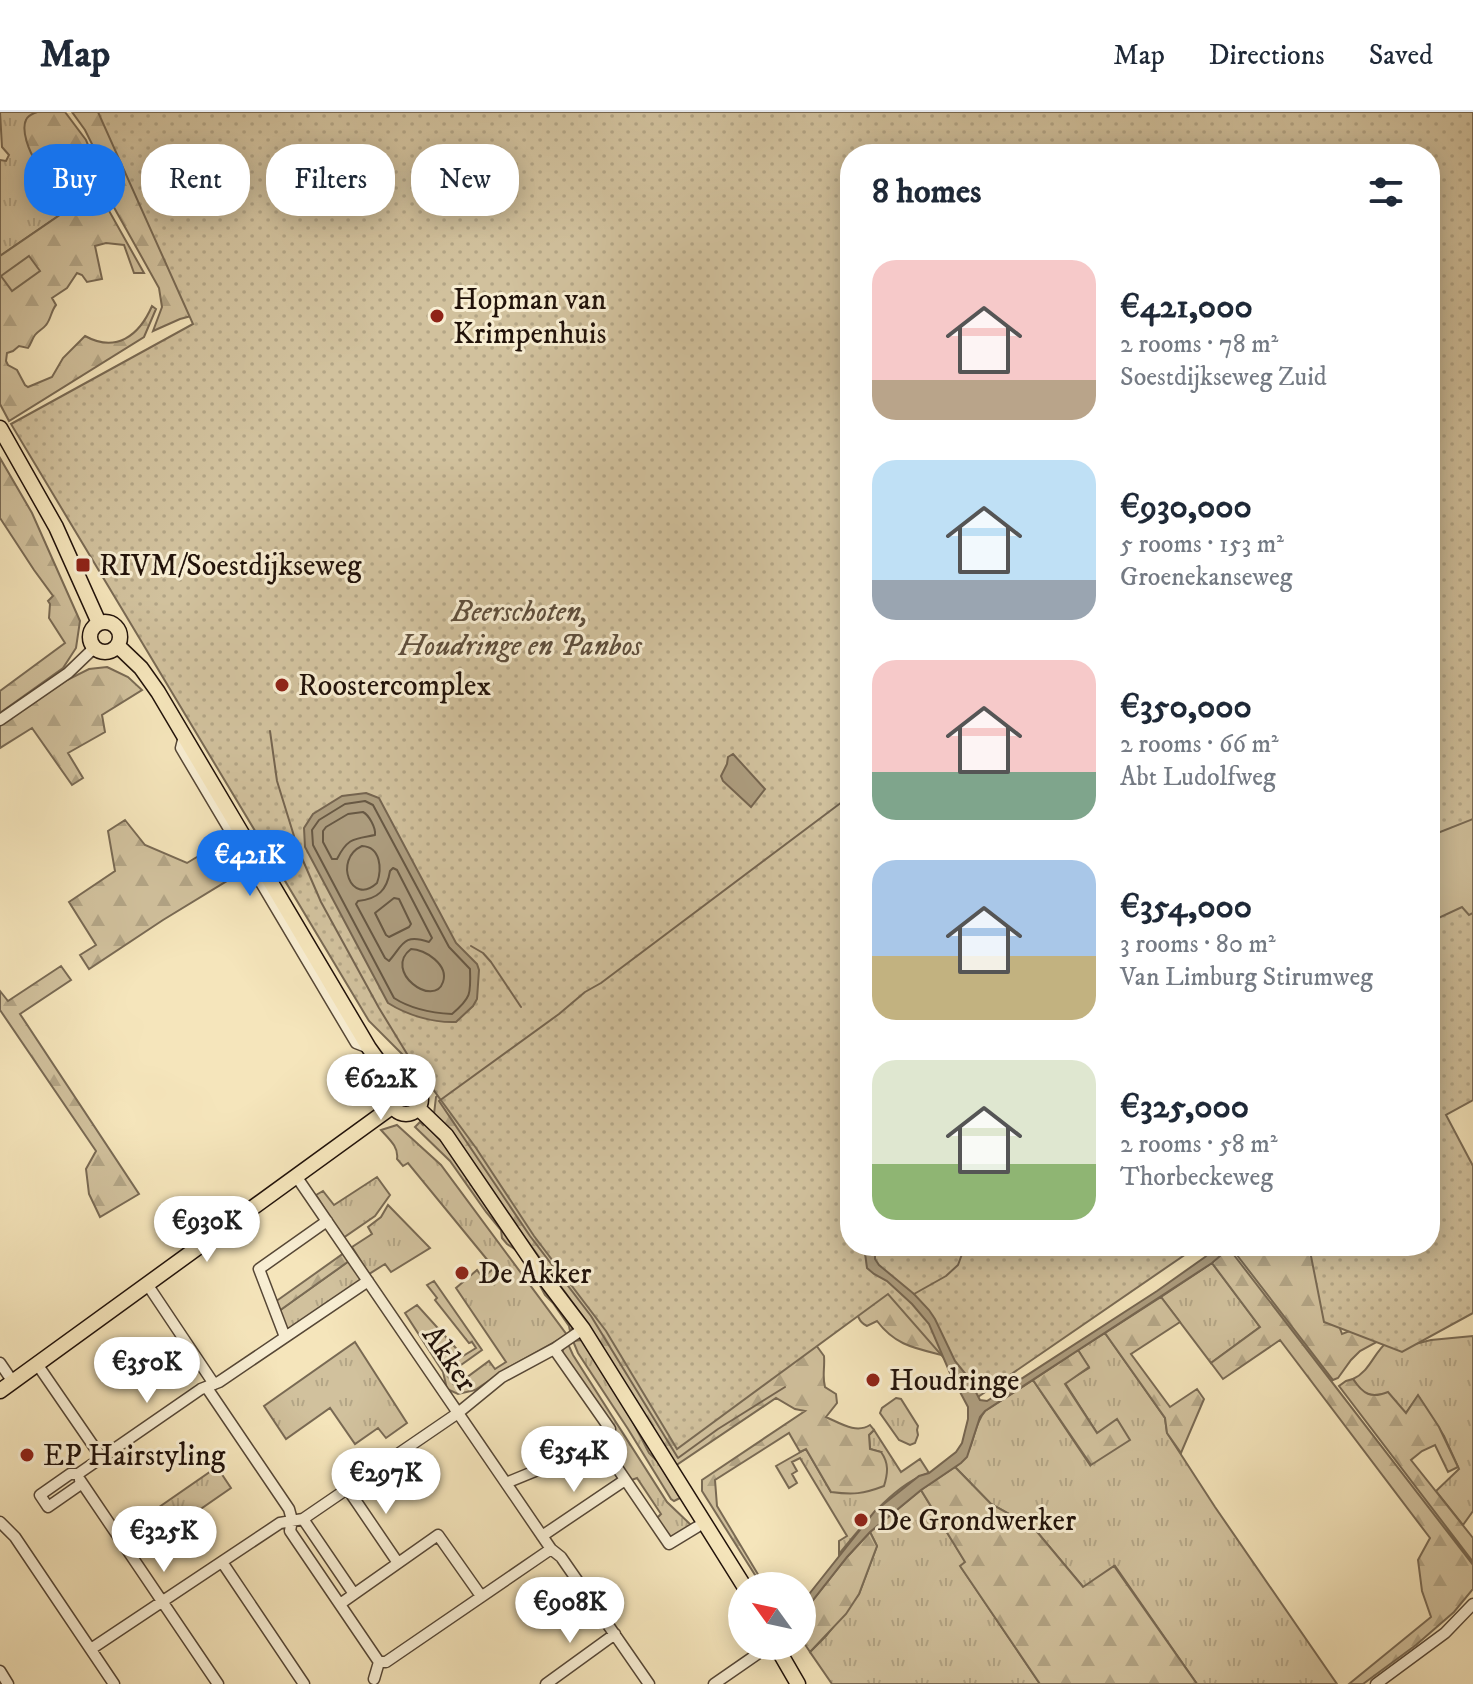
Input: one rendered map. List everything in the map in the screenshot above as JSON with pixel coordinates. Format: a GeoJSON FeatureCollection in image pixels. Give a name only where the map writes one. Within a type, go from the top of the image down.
{"type":"FeatureCollection","features":[{"type":"Feature","properties":{"kind":"main road"},"geometry":{"type":"LineString","coordinates":[[2,426],[56,527],[99,623]]}},
{"type":"Feature","properties":{"kind":"main road"},"geometry":{"type":"LineString","coordinates":[[108,622],[117,627],[121,637],[118,646],[104,653],[94,648],[90,640],[92,630],[99,623],[108,622]]}},
{"type":"Feature","properties":{"kind":"main road"},"geometry":{"type":"LineString","coordinates":[[118,646],[152,683],[369,1048],[397,1087]]}},
{"type":"Feature","properties":{"kind":"main road"},"geometry":{"type":"LineString","coordinates":[[410,1084],[423,1089],[418,1108],[404,1114],[396,1110],[392,1094],[397,1087],[410,1084]]}},
{"type":"Feature","properties":{"kind":"main road"},"geometry":{"type":"LineString","coordinates":[[0,1391],[393,1106]]}},
{"type":"Feature","properties":{"kind":"main road"},"geometry":{"type":"LineString","coordinates":[[418,1108],[446,1135],[536,1267],[583,1329],[734,1572]]}},
{"type":"Feature","properties":{"kind":"main road"},"geometry":{"type":"LineString","coordinates":[[785,1660],[801,1684]]}},
{"type":"Feature","properties":{"kind":"main road"},"geometry":{"type":"LineString","coordinates":[[790,1660],[801,1684]]}},
{"type":"Feature","properties":{"kind":"street"},"geometry":{"type":"LineString","coordinates":[[0,720],[68,673],[94,648]]}},
{"type":"Feature","properties":{"kind":"street","name":"Akker"},"geometry":{"type":"LineString","coordinates":[[296,1176],[551,1549],[561,1557],[649,1684]]}},
{"type":"Feature","properties":{"kind":"street"},"geometry":{"type":"LineString","coordinates":[[285,1337],[259,1269],[327,1221]]}},
{"type":"Feature","properties":{"kind":"street"},"geometry":{"type":"LineString","coordinates":[[218,1684],[80,1479],[101,1457],[368,1281]]}},
{"type":"Feature","properties":{"kind":"street"},"geometry":{"type":"LineString","coordinates":[[147,1284],[289,1509],[354,1594]]}},
{"type":"Feature","properties":{"kind":"street"},"geometry":{"type":"LineString","coordinates":[[379,1662],[290,1531],[298,1520],[458,1413],[502,1377],[554,1349],[583,1329]]}},
{"type":"Feature","properties":{"kind":"street"},"geometry":{"type":"LineString","coordinates":[[506,1483],[601,1444],[610,1435],[610,1429],[554,1349]]}},
{"type":"Feature","properties":{"kind":"street"},"geometry":{"type":"LineString","coordinates":[[0,1363],[13,1382]]}},
{"type":"Feature","properties":{"kind":"street"},"geometry":{"type":"LineString","coordinates":[[37,1364],[101,1457]]}},
{"type":"Feature","properties":{"kind":"street"},"geometry":{"type":"LineString","coordinates":[[601,1444],[669,1544],[697,1527]]}},
{"type":"Feature","properties":{"kind":"street"},"geometry":{"type":"LineString","coordinates":[[542,1536],[625,1480]]}},
{"type":"Feature","properties":{"kind":"street"},"geometry":{"type":"LineString","coordinates":[[347,1488],[398,1563]]}},
{"type":"Feature","properties":{"kind":"street"},"geometry":{"type":"LineString","coordinates":[[91,1649],[280,1523],[298,1520]]}},
{"type":"Feature","properties":{"kind":"street"},"geometry":{"type":"LineString","coordinates":[[0,1522],[15,1537],[114,1684]]}},
{"type":"Feature","properties":{"kind":"street"},"geometry":{"type":"LineString","coordinates":[[340,1604],[438,1535],[481,1596]]}},
{"type":"Feature","properties":{"kind":"street"},"geometry":{"type":"LineString","coordinates":[[379,1662],[386,1662],[551,1549]]}},
{"type":"Feature","properties":{"kind":"street"},"geometry":{"type":"LineString","coordinates":[[222,1562],[304,1684]]}},
{"type":"Feature","properties":{"kind":"street"},"geometry":{"type":"LineString","coordinates":[[1376,1684],[1445,1633],[1473,1604]]}},
{"type":"Feature","properties":{"kind":"street"},"geometry":{"type":"LineString","coordinates":[[546,1684],[615,1634]]}},
{"type":"Feature","properties":{"kind":"street"},"geometry":{"type":"LineString","coordinates":[[714,1684],[748,1660]]}},
{"type":"Feature","properties":{"kind":"street"},"geometry":{"type":"LineString","coordinates":[[373,1682],[379,1662]]}},
{"type":"Feature","properties":{"kind":"street"},"geometry":{"type":"LineString","coordinates":[[0,1671],[8,1684]]}},
{"type":"Feature","properties":{"kind":"green space"},"geometry":{"type":"Polygon","coordinates":[[[0,112],[37,112],[26,120],[25,127],[29,144],[24,144],[24,216],[58,216],[0,256],[0,160],[6,161],[9,155],[2,147],[0,112]]]}},
{"type":"Feature","properties":{"kind":"green space"},"geometry":{"type":"Polygon","coordinates":[[[37,112],[65,112],[88,144],[27,144],[24,129],[31,115],[37,112]]]}},
{"type":"Feature","properties":{"kind":"green space"},"geometry":{"type":"Polygon","coordinates":[[[72,112],[149,112],[159,144],[141,144],[141,216],[181,216],[210,311],[153,331],[162,307],[159,288],[119,216],[125,216],[125,144],[92,144],[72,112]]]}},
{"type":"Feature","properties":{"kind":"green space","name":"Beerschoten, Houdringe en Panbos"},"geometry":{"type":"Polygon","coordinates":[[[98,112],[1473,112],[1473,1100],[1446,1115],[1473,1166],[1473,1313],[1402,1352],[1324,1322],[1311,1256],[1440,1256],[1440,144],[840,144],[840,1256],[1183,1256],[978,1397],[888,1294],[677,1449],[606,1331],[534,1236],[476,1148],[421,1073],[369,1021],[11,424],[193,324],[145,216],[250,216],[250,144],[141,144],[141,208],[125,172],[125,144],[112,144],[98,112]]]}},
{"type":"Feature","properties":{"kind":"green space"},"geometry":{"type":"Polygon","coordinates":[[[58,216],[112,216],[144,273],[134,273],[124,245],[106,243],[95,246],[102,279],[87,282],[77,273],[67,288],[52,298],[56,305],[49,320],[28,348],[19,346],[7,353],[8,365],[17,370],[28,387],[52,377],[63,358],[85,336],[107,343],[125,339],[140,326],[152,306],[156,309],[144,337],[9,421],[0,404],[0,256],[58,216]]]}},
{"type":"Feature","properties":{"kind":"green space"},"geometry":{"type":"Polygon","coordinates":[[[29,256],[40,271],[12,291],[1,276],[29,256]]]}},
{"type":"Feature","properties":{"kind":"green space"},"geometry":{"type":"Polygon","coordinates":[[[0,458],[32,513],[80,621],[76,648],[63,668],[0,713],[0,691],[65,643],[49,618],[48,601],[53,596],[0,518],[0,458]]]}},
{"type":"Feature","properties":{"kind":"green space"},"geometry":{"type":"Polygon","coordinates":[[[107,667],[128,677],[142,690],[102,715],[105,732],[68,753],[83,778],[72,785],[32,728],[0,748],[0,726],[67,680],[89,669],[107,667]]]}},
{"type":"Feature","properties":{"kind":"green space"},"geometry":{"type":"Polygon","coordinates":[[[1473,819],[1473,913],[1469,915],[1462,907],[1440,917],[1440,832],[1473,819]]]}},
{"type":"Feature","properties":{"kind":"green space"},"geometry":{"type":"Polygon","coordinates":[[[125,820],[145,845],[187,863],[240,831],[258,862],[89,969],[80,955],[96,945],[69,902],[115,871],[108,831],[125,820]]]}},
{"type":"Feature","properties":{"kind":"green space"},"geometry":{"type":"Polygon","coordinates":[[[61,966],[71,980],[20,1014],[139,1194],[100,1217],[89,1194],[86,1169],[96,1151],[0,1010],[0,991],[8,1001],[61,966]]]}},
{"type":"Feature","properties":{"kind":"green space"},"geometry":{"type":"Polygon","coordinates":[[[567,1003],[824,1356],[825,1387],[836,1394],[837,1403],[826,1417],[854,1428],[870,1425],[874,1430],[869,1435],[870,1449],[881,1452],[887,1464],[884,1486],[858,1493],[831,1492],[806,1449],[800,1452],[789,1433],[715,1480],[717,1506],[757,1572],[753,1572],[702,1491],[702,1480],[805,1411],[776,1398],[675,1466],[584,1318],[434,1114],[436,1097],[567,1003]]]}},
{"type":"Feature","properties":{"kind":"green space"},"geometry":{"type":"Polygon","coordinates":[[[420,1122],[445,1145],[574,1326],[570,1331],[516,1250],[502,1238],[501,1230],[450,1161],[415,1127],[420,1122]]]}},
{"type":"Feature","properties":{"kind":"green space"},"geometry":{"type":"Polygon","coordinates":[[[397,1125],[441,1165],[567,1335],[475,1390],[458,1394],[447,1389],[443,1372],[405,1313],[417,1305],[463,1356],[476,1348],[435,1300],[437,1298],[427,1285],[434,1281],[482,1350],[447,1375],[455,1386],[489,1361],[495,1369],[506,1362],[456,1288],[477,1270],[483,1278],[494,1268],[408,1163],[403,1166],[397,1159],[395,1147],[381,1130],[397,1125]]]}},
{"type":"Feature","properties":{"kind":"green space"},"geometry":{"type":"Polygon","coordinates":[[[377,1177],[390,1195],[375,1216],[343,1238],[316,1195],[323,1191],[334,1205],[377,1177]]]}},
{"type":"Feature","properties":{"kind":"green space"},"geometry":{"type":"Polygon","coordinates":[[[388,1205],[430,1248],[391,1272],[385,1264],[369,1274],[352,1247],[372,1234],[368,1227],[381,1217],[388,1205]]]}},
{"type":"Feature","properties":{"kind":"green space"},"geometry":{"type":"Polygon","coordinates":[[[344,1253],[349,1261],[279,1311],[275,1302],[344,1253]]]}},
{"type":"Feature","properties":{"kind":"green space"},"geometry":{"type":"Polygon","coordinates":[[[1218,1256],[1235,1256],[1473,1565],[1473,1589],[1454,1612],[1363,1684],[1349,1684],[1431,1617],[1422,1591],[1418,1560],[1430,1538],[1280,1340],[1223,1379],[1211,1363],[1260,1327],[1212,1263],[1218,1256]]]}},
{"type":"Feature","properties":{"kind":"green space"},"geometry":{"type":"Polygon","coordinates":[[[1238,1256],[1314,1256],[1342,1334],[1371,1323],[1415,1256],[1434,1256],[1449,1296],[1360,1351],[1333,1380],[1238,1256]]]}},
{"type":"Feature","properties":{"kind":"green space"},"geometry":{"type":"Polygon","coordinates":[[[349,1261],[363,1281],[288,1332],[279,1311],[349,1261]]]}},
{"type":"Feature","properties":{"kind":"green space"},"geometry":{"type":"Polygon","coordinates":[[[1212,1263],[1260,1327],[1211,1363],[1161,1297],[1212,1263]]]}},
{"type":"Feature","properties":{"kind":"green space"},"geometry":{"type":"Polygon","coordinates":[[[874,1274],[942,1355],[898,1340],[877,1321],[867,1326],[861,1321],[855,1300],[874,1274]]]}},
{"type":"Feature","properties":{"kind":"green space"},"geometry":{"type":"Polygon","coordinates":[[[1161,1297],[1180,1322],[1131,1354],[1170,1407],[1197,1389],[1204,1399],[1181,1453],[1167,1433],[1165,1418],[1105,1333],[1161,1297]]]}},
{"type":"Feature","properties":{"kind":"green space"},"geometry":{"type":"Polygon","coordinates":[[[1105,1333],[1165,1418],[1167,1433],[1215,1507],[1337,1684],[1197,1684],[1115,1566],[1084,1588],[1033,1527],[991,1504],[955,1467],[967,1454],[985,1411],[1033,1380],[1090,1465],[1097,1433],[1065,1383],[1089,1368],[1078,1350],[1105,1333]]]}},
{"type":"Feature","properties":{"kind":"green space"},"geometry":{"type":"Polygon","coordinates":[[[1473,1336],[1473,1511],[1463,1525],[1436,1491],[1459,1469],[1444,1436],[1418,1396],[1406,1413],[1384,1394],[1366,1393],[1353,1379],[1364,1372],[1387,1342],[1415,1344],[1473,1336]]]}},
{"type":"Feature","properties":{"kind":"green space"},"geometry":{"type":"Polygon","coordinates":[[[582,1340],[623,1403],[649,1453],[659,1463],[680,1498],[671,1499],[578,1353],[573,1341],[582,1340]]]}},
{"type":"Feature","properties":{"kind":"green space"},"geometry":{"type":"Polygon","coordinates":[[[355,1342],[407,1423],[386,1438],[378,1428],[355,1444],[330,1408],[286,1439],[264,1406],[355,1342]]]}},
{"type":"Feature","properties":{"kind":"green space"},"geometry":{"type":"Polygon","coordinates":[[[568,1344],[667,1502],[692,1526],[669,1539],[657,1518],[661,1514],[637,1478],[629,1481],[608,1447],[616,1434],[562,1353],[568,1344]]]}},
{"type":"Feature","properties":{"kind":"green space"},"geometry":{"type":"Polygon","coordinates":[[[1078,1350],[1089,1367],[1065,1384],[1097,1433],[1117,1419],[1130,1440],[1091,1465],[1033,1380],[1078,1350]]]}},
{"type":"Feature","properties":{"kind":"green space"},"geometry":{"type":"Polygon","coordinates":[[[1353,1379],[1368,1394],[1388,1392],[1406,1413],[1418,1395],[1439,1427],[1458,1467],[1448,1472],[1435,1445],[1411,1460],[1473,1538],[1473,1562],[1339,1386],[1353,1379]]]}},
{"type":"Feature","properties":{"kind":"green space"},"geometry":{"type":"Polygon","coordinates":[[[896,1398],[901,1399],[918,1426],[915,1443],[910,1445],[899,1440],[880,1413],[896,1398]]]}},
{"type":"Feature","properties":{"kind":"green space"},"geometry":{"type":"Polygon","coordinates":[[[874,1430],[901,1472],[920,1459],[929,1473],[916,1478],[891,1496],[839,1554],[839,1541],[847,1536],[800,1458],[792,1462],[797,1471],[792,1474],[797,1483],[789,1488],[776,1466],[806,1449],[831,1492],[881,1452],[870,1449],[869,1435],[874,1430]]]}},
{"type":"Feature","properties":{"kind":"green space"},"geometry":{"type":"Polygon","coordinates":[[[217,1467],[231,1488],[166,1533],[152,1512],[217,1467]]]}},
{"type":"Feature","properties":{"kind":"green space"},"geometry":{"type":"Polygon","coordinates":[[[955,1467],[991,1504],[1033,1527],[1083,1587],[1114,1566],[1197,1684],[1040,1684],[960,1566],[965,1562],[921,1490],[955,1467]]]}},
{"type":"Feature","properties":{"kind":"green space"},"geometry":{"type":"Polygon","coordinates":[[[921,1490],[966,1563],[961,1567],[1040,1684],[832,1684],[816,1660],[816,1646],[859,1594],[877,1546],[870,1532],[921,1490]]]}},
{"type":"Feature","properties":{"kind":"green space"},"geometry":{"type":"Polygon","coordinates":[[[870,1532],[877,1546],[859,1594],[846,1614],[816,1646],[816,1596],[870,1532]]]}},
{"type":"Feature","properties":{"kind":"water"},"geometry":{"type":"Polygon","coordinates":[[[733,754],[765,789],[751,807],[721,776],[728,757],[733,754]]]}},
{"type":"Feature","properties":{"kind":"water"},"geometry":{"type":"Polygon","coordinates":[[[366,793],[379,798],[456,943],[477,964],[477,999],[456,1022],[420,1017],[388,1003],[305,847],[304,828],[313,814],[342,796],[366,793]]]}},
{"type":"Feature","properties":{"kind":"water"},"geometry":{"type":"Polygon","coordinates":[[[865,1256],[875,1256],[879,1265],[929,1310],[955,1361],[980,1400],[987,1401],[1206,1256],[1220,1256],[985,1411],[980,1417],[967,1457],[870,1532],[816,1596],[816,1585],[875,1511],[956,1452],[962,1443],[968,1419],[968,1407],[929,1324],[887,1281],[867,1268],[865,1256]]]}},
{"type":"Feature","properties":{"kind":"waterway"},"geometry":{"type":"LineString","coordinates":[[270,731],[277,781],[298,849],[321,902],[415,1067]]}},
{"type":"Feature","properties":{"kind":"waterway"},"geometry":{"type":"LineString","coordinates":[[785,1387],[678,1458],[591,1316],[530,1236],[439,1101],[840,804]]}},
{"type":"Feature","properties":{"kind":"waterway"},"geometry":{"type":"LineString","coordinates":[[471,946],[491,962],[521,1007]]}},
{"type":"Feature","properties":{"kind":"waterway"},"geometry":{"type":"LineString","coordinates":[[914,1294],[946,1276],[958,1265],[961,1256]]}},
{"type":"Feature","properties":{"kind":"place","name":"Hopman van Krimpenhuis"},"geometry":{"type":"Point","coordinates":[437,316]}},
{"type":"Feature","properties":{"kind":"place","name":"RIVM/Soestdijkseweg"},"geometry":{"type":"Point","coordinates":[83,565]}},
{"type":"Feature","properties":{"kind":"place","name":"Roostercomplex"},"geometry":{"type":"Point","coordinates":[282,685]}},
{"type":"Feature","properties":{"kind":"place","name":"De Akker"},"geometry":{"type":"Point","coordinates":[462,1273]}},
{"type":"Feature","properties":{"kind":"place","name":"Houdringe"},"geometry":{"type":"Point","coordinates":[873,1380]}},
{"type":"Feature","properties":{"kind":"place","name":"EP Hairstyling"},"geometry":{"type":"Point","coordinates":[27,1455]}},
{"type":"Feature","properties":{"kind":"place","name":"De Grondwerker"},"geometry":{"type":"Point","coordinates":[861,1520]}}]}
